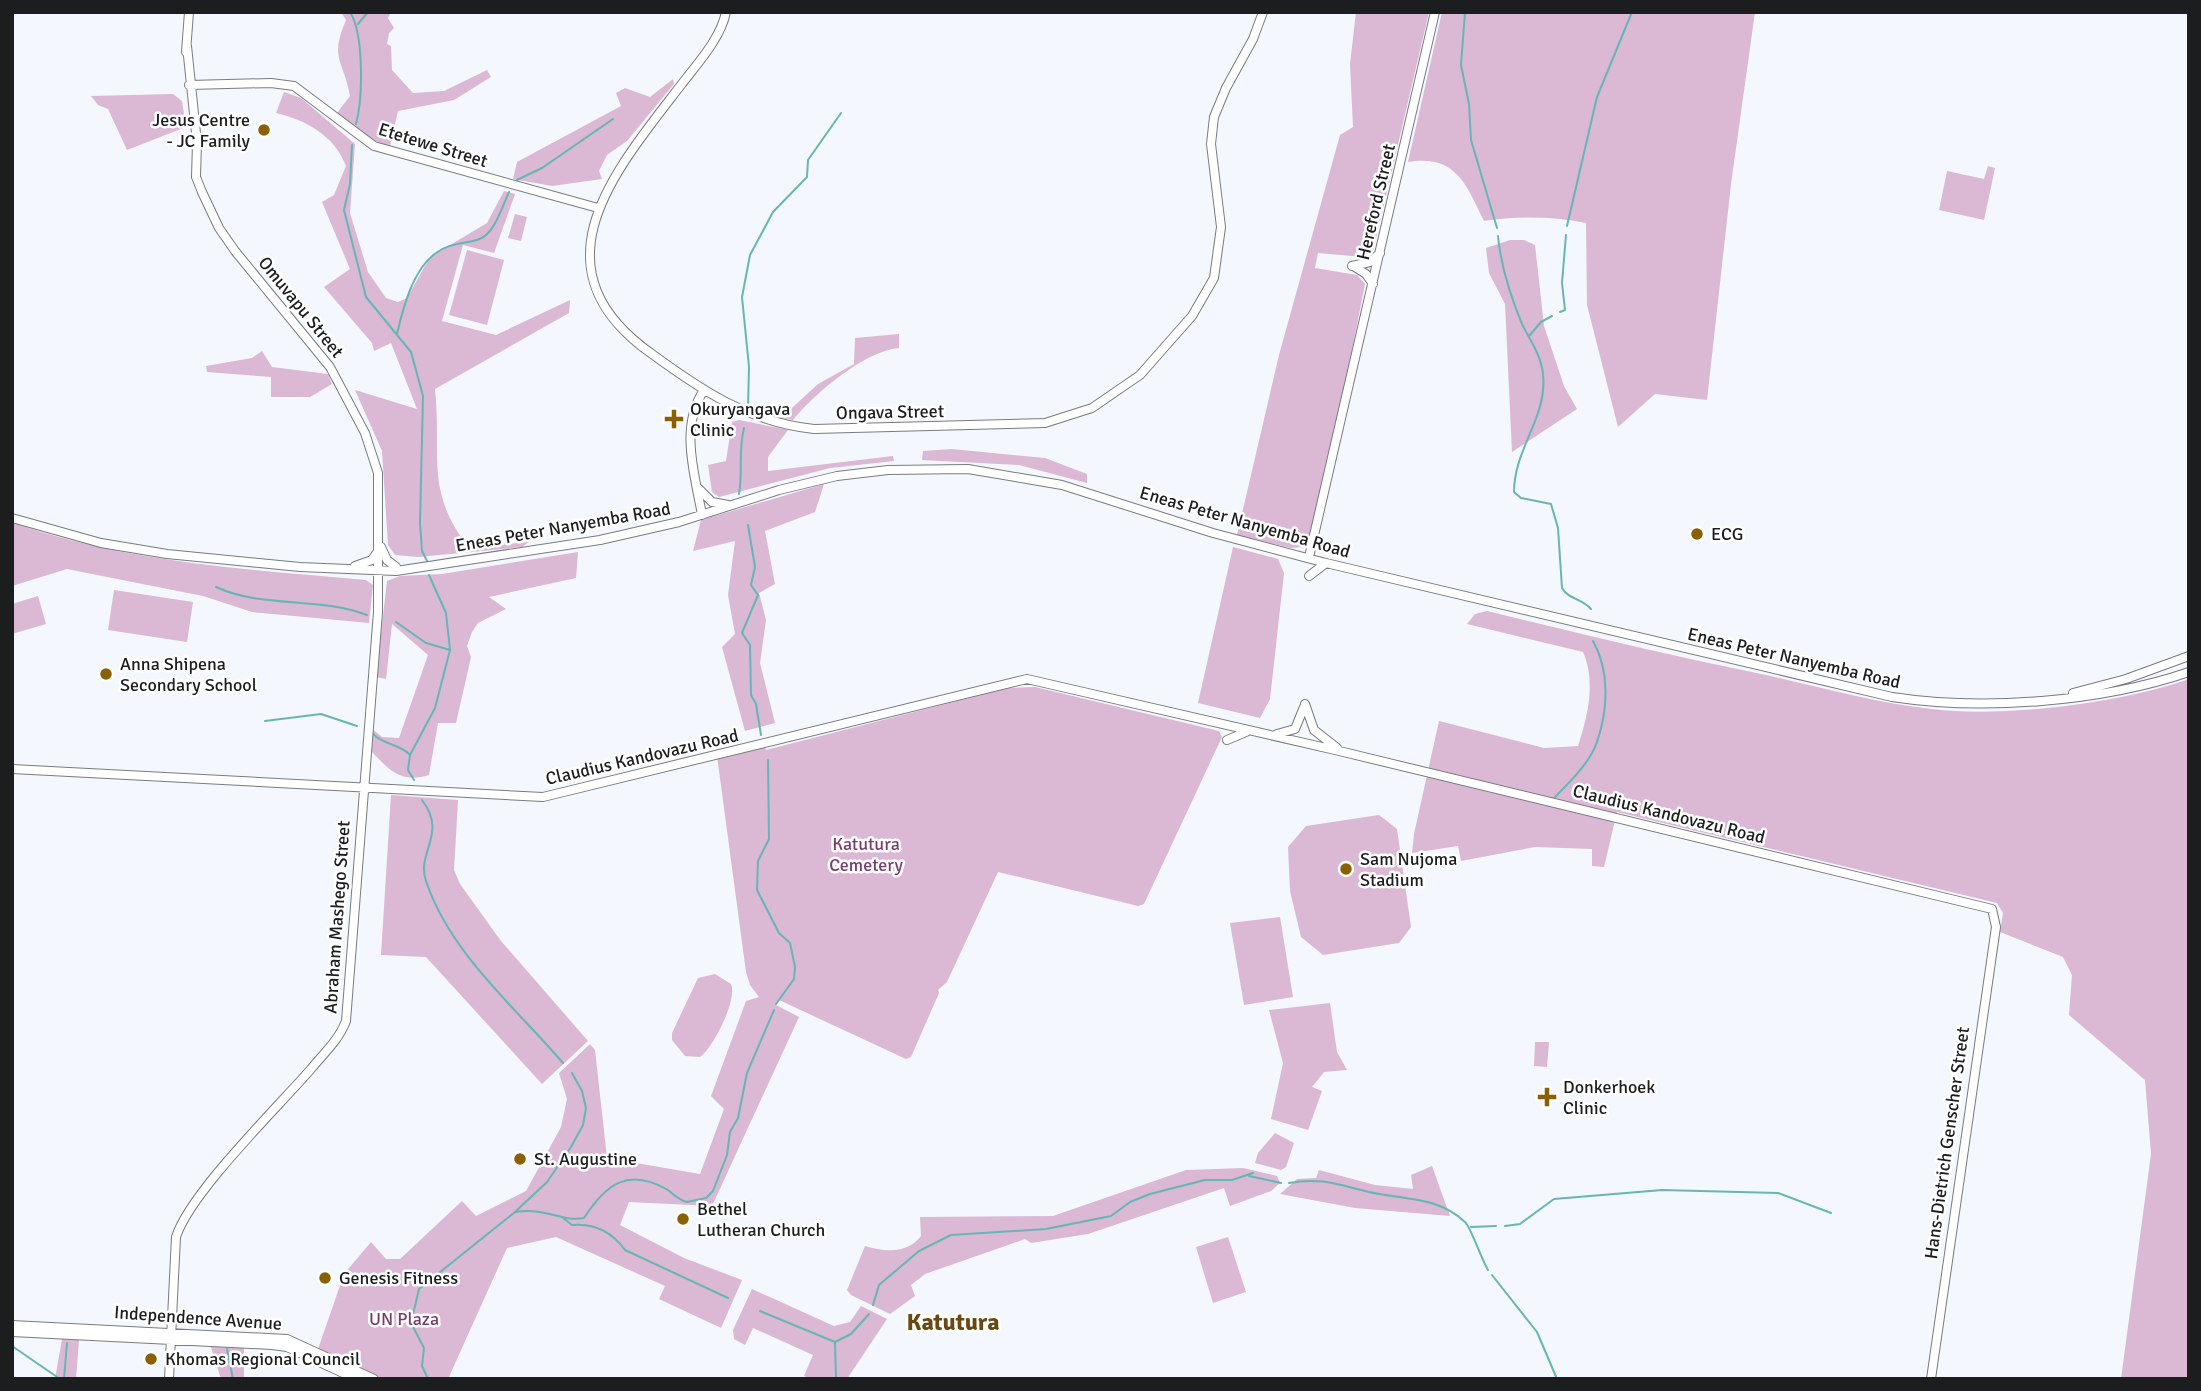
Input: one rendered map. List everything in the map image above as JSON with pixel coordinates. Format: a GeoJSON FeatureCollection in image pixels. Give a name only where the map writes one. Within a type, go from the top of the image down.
{"type":"FeatureCollection","features":[{"type":"Feature","properties":{"kind":"street","name":"Omuvapu Street"},"geometry":{"type":"LineString","coordinates":[[189,12],[187,46],[197,177],[219,228],[318,350],[365,433],[377,473],[379,569]]}},
{"type":"Feature","properties":{"kind":"street","name":"Ongava Street"},"geometry":{"type":"LineString","coordinates":[[726,12],[718,33],[642,137],[598,208],[589,242],[595,290],[604,308],[629,338],[704,390],[743,412],[814,429],[1032,425],[1070,416],[1102,403],[1153,361],[1192,316],[1214,278],[1221,222],[1211,151],[1214,117],[1226,88],[1253,39],[1263,12]]}},
{"type":"Feature","properties":{"kind":"street","name":"Hereford Street"},"geometry":{"type":"LineString","coordinates":[[1309,557],[1338,458],[1373,284],[1435,12]]}},
{"type":"Feature","properties":{"kind":"street","name":"Etetewe Street"},"geometry":{"type":"LineString","coordinates":[[189,87],[294,86],[374,146],[598,208]]}},
{"type":"Feature","properties":{"kind":"street"},"geometry":{"type":"LineString","coordinates":[[1373,284],[1367,274],[1352,266],[1375,258],[1384,242]]}},
{"type":"Feature","properties":{"kind":"street"},"geometry":{"type":"LineString","coordinates":[[702,515],[691,435],[704,390]]}},
{"type":"Feature","properties":{"kind":"street","name":"Eneas Peter Nanyemba Road"},"geometry":{"type":"LineString","coordinates":[[12,518],[130,549],[207,559],[312,567],[413,568],[534,552],[679,522],[790,486],[837,476],[897,470],[968,469],[1062,485],[1213,533],[1326,563],[1874,694],[1949,705],[2007,703],[2154,683],[2189,672]]}},
{"type":"Feature","properties":{"kind":"street"},"geometry":{"type":"LineString","coordinates":[[697,486],[712,502],[734,505]]}},
{"type":"Feature","properties":{"kind":"street"},"geometry":{"type":"LineString","coordinates":[[679,522],[693,512],[697,486]]}},
{"type":"Feature","properties":{"kind":"street"},"geometry":{"type":"LineString","coordinates":[[355,566],[372,560],[380,544]]}},
{"type":"Feature","properties":{"kind":"street"},"geometry":{"type":"LineString","coordinates":[[380,544],[385,557],[396,567]]}},
{"type":"Feature","properties":{"kind":"street"},"geometry":{"type":"LineString","coordinates":[[1309,576],[1326,563]]}},
{"type":"Feature","properties":{"kind":"street","name":"Eneas Peter Nanyemba Road"},"geometry":{"type":"LineString","coordinates":[[312,567],[413,568]]}},
{"type":"Feature","properties":{"kind":"street","name":"Abraham Mashego Street"},"geometry":{"type":"LineString","coordinates":[[169,1379],[176,1237],[181,1224],[223,1169],[328,1048],[346,1021],[379,569]]}},
{"type":"Feature","properties":{"kind":"street","name":"Eneas Peter Nanyemba Road"},"geometry":{"type":"LineString","coordinates":[[2067,696],[2136,677],[2189,656]]}},
{"type":"Feature","properties":{"kind":"street","name":"Claudius Kandovazu Road"},"geometry":{"type":"LineString","coordinates":[[12,769],[530,798],[555,795],[1027,679],[1335,750]]}},
{"type":"Feature","properties":{"kind":"street"},"geometry":{"type":"LineString","coordinates":[[1277,734],[1295,729],[1305,704],[1314,730],[1327,742],[1350,754]]}},
{"type":"Feature","properties":{"kind":"street","name":"Claudius Kandovazu Road"},"geometry":{"type":"LineString","coordinates":[[1183,715],[1217,719],[1350,754],[1975,903],[1995,912]]}},
{"type":"Feature","properties":{"kind":"street"},"geometry":{"type":"LineString","coordinates":[[1215,724],[1224,730],[1226,740],[1249,732]]}},
{"type":"Feature","properties":{"kind":"street","name":"Hans-Dietrich Genscher Street"},"geometry":{"type":"LineString","coordinates":[[1931,1379],[1996,927],[1995,912]]}},
{"type":"Feature","properties":{"kind":"street","name":"Independence Avenue"},"geometry":{"type":"LineString","coordinates":[[12,1325],[287,1339],[374,1379]]}},
{"type":"Feature","properties":{"kind":"street"},"geometry":{"type":"LineString","coordinates":[[32,1329],[107,1337]]}},
{"type":"Feature","properties":{"kind":"street","name":"Independence Avenue"},"geometry":{"type":"LineString","coordinates":[[12,1332],[107,1337],[172,1335],[287,1347],[356,1379]]}},
{"type":"Feature","properties":{"kind":"green space"},"geometry":{"type":"Polygon","coordinates":[[[341,12],[391,12],[388,18],[394,28],[389,33],[387,44],[391,46],[392,70],[413,93],[444,91],[487,70],[491,77],[454,100],[398,111],[390,146],[375,141],[337,113],[350,96],[338,52],[346,20],[341,12]]]}},
{"type":"Feature","properties":{"kind":"green space"},"geometry":{"type":"Polygon","coordinates":[[[1356,12],[1429,12],[1374,247],[1369,256],[1363,257],[1318,253],[1315,268],[1357,275],[1365,284],[1331,456],[1311,535],[1304,547],[1291,548],[1237,535],[1279,355],[1340,135],[1353,127],[1350,64],[1356,12]]]}},
{"type":"Feature","properties":{"kind":"green space"},"geometry":{"type":"Polygon","coordinates":[[[1442,12],[1755,12],[1731,184],[1707,400],[1655,394],[1618,427],[1587,305],[1586,223],[1535,218],[1484,221],[1465,184],[1448,167],[1424,161],[1408,162],[1442,12]]]}},
{"type":"Feature","properties":{"kind":"green space"},"geometry":{"type":"Polygon","coordinates":[[[673,79],[674,84],[627,141],[607,155],[599,171],[602,179],[552,186],[513,179],[517,162],[621,106],[616,93],[625,88],[650,97],[673,79]]]}},
{"type":"Feature","properties":{"kind":"green space"},"geometry":{"type":"Polygon","coordinates":[[[284,92],[301,98],[355,144],[350,213],[368,272],[386,298],[398,302],[407,298],[430,257],[487,223],[504,191],[515,194],[494,253],[463,245],[442,321],[496,335],[570,300],[569,313],[435,389],[440,490],[455,527],[469,548],[529,542],[522,547],[418,557],[395,555],[388,545],[382,451],[355,390],[417,409],[391,343],[374,351],[372,343],[324,287],[350,269],[322,202],[334,195],[346,166],[335,146],[318,131],[298,120],[276,113],[284,92]]]}},
{"type":"Feature","properties":{"kind":"green space"},"geometry":{"type":"Polygon","coordinates":[[[173,94],[182,101],[186,127],[127,150],[108,109],[98,105],[91,96],[173,94]]]}},
{"type":"Feature","properties":{"kind":"green space"},"geometry":{"type":"Polygon","coordinates":[[[1988,166],[1995,168],[1984,220],[1939,210],[1947,171],[1984,179],[1988,166]]]}},
{"type":"Feature","properties":{"kind":"green space"},"geometry":{"type":"Polygon","coordinates":[[[515,214],[527,217],[521,241],[508,238],[515,214]]]}},
{"type":"Feature","properties":{"kind":"green space"},"geometry":{"type":"Polygon","coordinates":[[[1510,240],[1524,240],[1535,245],[1544,326],[1564,386],[1577,409],[1512,452],[1505,304],[1489,273],[1486,248],[1510,240]]]}},
{"type":"Feature","properties":{"kind":"green space"},"geometry":{"type":"Polygon","coordinates":[[[467,250],[504,260],[487,325],[449,315],[467,250]]]}},
{"type":"Feature","properties":{"kind":"green space"},"geometry":{"type":"Polygon","coordinates":[[[899,334],[899,348],[871,357],[841,375],[793,420],[781,418],[818,384],[854,364],[855,338],[899,334]]]}},
{"type":"Feature","properties":{"kind":"green space"},"geometry":{"type":"Polygon","coordinates":[[[262,351],[272,367],[328,374],[332,384],[310,397],[271,397],[271,377],[207,372],[206,366],[252,358],[262,351]]]}},
{"type":"Feature","properties":{"kind":"green space"},"geometry":{"type":"Polygon","coordinates":[[[739,420],[788,430],[768,457],[768,471],[893,456],[894,461],[830,468],[719,497],[712,492],[708,465],[726,461],[732,422],[739,420]]]}},
{"type":"Feature","properties":{"kind":"green space"},"geometry":{"type":"Polygon","coordinates":[[[952,449],[1045,458],[1087,474],[1087,483],[1019,465],[922,460],[923,451],[952,449]]]}},
{"type":"Feature","properties":{"kind":"green space"},"geometry":{"type":"Polygon","coordinates":[[[824,484],[815,512],[765,531],[775,584],[759,593],[766,620],[760,663],[775,723],[745,731],[722,647],[735,634],[728,595],[735,541],[693,551],[701,520],[824,484]]]}},
{"type":"Feature","properties":{"kind":"green space"},"geometry":{"type":"Polygon","coordinates":[[[12,522],[98,547],[142,555],[231,568],[366,580],[373,585],[369,623],[252,612],[203,596],[67,569],[12,586],[12,522]]]}},
{"type":"Feature","properties":{"kind":"green space"},"geometry":{"type":"Polygon","coordinates":[[[1233,547],[1278,559],[1284,573],[1270,699],[1260,718],[1198,703],[1233,547]]]}},
{"type":"Feature","properties":{"kind":"green space"},"geometry":{"type":"Polygon","coordinates":[[[578,552],[576,578],[489,597],[506,609],[478,623],[472,632],[467,646],[471,657],[456,723],[438,723],[429,775],[401,776],[388,768],[368,748],[371,728],[382,737],[399,738],[428,655],[392,624],[386,679],[376,677],[387,581],[400,576],[442,574],[578,552]]]}},
{"type":"Feature","properties":{"kind":"green space"},"geometry":{"type":"Polygon","coordinates":[[[114,590],[193,602],[187,642],[108,630],[114,590]]]}},
{"type":"Feature","properties":{"kind":"green space"},"geometry":{"type":"Polygon","coordinates":[[[38,596],[46,624],[12,634],[12,604],[38,596]]]}},
{"type":"Feature","properties":{"kind":"green space"},"geometry":{"type":"Polygon","coordinates":[[[1487,611],[1849,694],[1932,709],[1993,711],[2062,706],[2131,695],[2189,679],[2189,1379],[2121,1379],[2151,1154],[2145,1080],[2069,1015],[2072,975],[2063,957],[2000,932],[2003,913],[1997,903],[1617,812],[1604,867],[1592,866],[1592,849],[1535,847],[1461,861],[1458,846],[1412,853],[1439,721],[1544,748],[1578,746],[1582,735],[1590,687],[1583,652],[1467,624],[1475,614],[1487,611]]]}},
{"type":"Feature","properties":{"kind":"green space","name":"Katutura Cemetery"},"geometry":{"type":"Polygon","coordinates":[[[1035,687],[1219,731],[1222,737],[1144,904],[1138,906],[998,872],[947,982],[938,990],[911,1057],[906,1059],[779,1000],[776,1005],[799,1017],[712,1206],[629,1202],[620,1225],[684,1258],[742,1280],[721,1328],[659,1299],[665,1286],[556,1237],[507,1248],[448,1379],[374,1379],[317,1352],[344,1274],[371,1242],[386,1259],[400,1259],[462,1201],[476,1216],[526,1191],[561,1127],[567,1099],[559,1073],[590,1044],[595,1050],[607,1158],[700,1174],[724,1109],[711,1096],[746,1001],[759,997],[750,985],[746,972],[717,756],[764,744],[766,750],[1008,688],[1035,687]]]}},
{"type":"Feature","properties":{"kind":"green space"},"geometry":{"type":"Polygon","coordinates":[[[391,795],[458,800],[454,870],[460,884],[501,941],[588,1041],[542,1084],[426,957],[381,955],[391,795]]]}},
{"type":"Feature","properties":{"kind":"green space","name":"Sam Nujoma Stadium"},"geometry":{"type":"Polygon","coordinates":[[[1379,815],[1397,829],[1411,927],[1399,943],[1323,955],[1301,937],[1290,891],[1288,847],[1306,826],[1379,815]]]}},
{"type":"Feature","properties":{"kind":"green space"},"geometry":{"type":"Polygon","coordinates":[[[1280,917],[1293,997],[1244,1005],[1230,923],[1280,917]]]}},
{"type":"Feature","properties":{"kind":"green space"},"geometry":{"type":"Polygon","coordinates":[[[715,974],[731,984],[728,1011],[705,1052],[700,1057],[685,1056],[672,1040],[672,1033],[698,978],[715,974]]]}},
{"type":"Feature","properties":{"kind":"green space"},"geometry":{"type":"Polygon","coordinates":[[[1330,1003],[1337,1052],[1347,1070],[1324,1072],[1312,1087],[1322,1091],[1308,1130],[1271,1119],[1283,1063],[1269,1010],[1330,1003]]]}},
{"type":"Feature","properties":{"kind":"green space"},"geometry":{"type":"Polygon","coordinates":[[[1535,1042],[1549,1042],[1547,1067],[1534,1066],[1535,1042]]]}},
{"type":"Feature","properties":{"kind":"green space"},"geometry":{"type":"Polygon","coordinates":[[[1275,1133],[1294,1143],[1286,1167],[1281,1170],[1255,1163],[1258,1153],[1275,1133]]]}},
{"type":"Feature","properties":{"kind":"green space"},"geometry":{"type":"Polygon","coordinates":[[[1432,1166],[1450,1216],[1355,1208],[1280,1194],[1297,1179],[1316,1178],[1319,1170],[1375,1185],[1413,1189],[1411,1175],[1432,1166]]]}},
{"type":"Feature","properties":{"kind":"green space"},"geometry":{"type":"Polygon","coordinates":[[[1243,1168],[1277,1176],[1280,1183],[1271,1191],[1230,1206],[1224,1188],[1088,1234],[1031,1243],[1025,1239],[925,1274],[911,1285],[915,1296],[890,1314],[851,1295],[847,1290],[865,1246],[895,1250],[909,1246],[921,1236],[920,1217],[1053,1216],[1186,1170],[1243,1168]]]}},
{"type":"Feature","properties":{"kind":"green space"},"geometry":{"type":"Polygon","coordinates":[[[1228,1237],[1246,1292],[1213,1303],[1196,1247],[1228,1237]]]}},
{"type":"Feature","properties":{"kind":"green space"},"geometry":{"type":"Polygon","coordinates":[[[752,1289],[834,1326],[850,1322],[861,1306],[887,1319],[847,1379],[811,1379],[804,1376],[813,1355],[753,1328],[745,1345],[734,1339],[733,1330],[752,1289]]]}},
{"type":"Feature","properties":{"kind":"green space"},"geometry":{"type":"Polygon","coordinates":[[[62,1339],[79,1340],[76,1379],[55,1379],[62,1339]]]}},
{"type":"Feature","properties":{"kind":"green space"},"geometry":{"type":"Polygon","coordinates":[[[209,1341],[244,1343],[244,1379],[221,1379],[209,1341]]]}},
{"type":"Feature","properties":{"kind":"waterway"},"geometry":{"type":"LineString","coordinates":[[350,12],[358,35],[361,66],[356,124]]}},
{"type":"Feature","properties":{"kind":"waterway"},"geometry":{"type":"LineString","coordinates":[[358,24],[368,12]]}},
{"type":"Feature","properties":{"kind":"waterway"},"geometry":{"type":"LineString","coordinates":[[1465,12],[1461,65],[1469,104],[1471,140],[1497,228]]}},
{"type":"Feature","properties":{"kind":"waterway"},"geometry":{"type":"LineString","coordinates":[[1567,226],[1597,97],[1632,12]]}},
{"type":"Feature","properties":{"kind":"waterway"},"geometry":{"type":"LineString","coordinates":[[748,408],[749,367],[742,297],[750,255],[773,212],[807,177],[808,160],[841,113]]}},
{"type":"Feature","properties":{"kind":"waterway"},"geometry":{"type":"LineString","coordinates":[[517,180],[542,168],[613,119]]}},
{"type":"Feature","properties":{"kind":"waterway"},"geometry":{"type":"LineString","coordinates":[[352,145],[350,184],[344,210],[366,297],[411,352],[423,396],[420,523],[422,551],[427,561]]}},
{"type":"Feature","properties":{"kind":"waterway"},"geometry":{"type":"LineString","coordinates":[[397,334],[415,279],[428,260],[441,250],[477,240],[488,233],[509,192]]}},
{"type":"Feature","properties":{"kind":"waterway"},"geometry":{"type":"LineString","coordinates":[[1560,312],[1565,310],[1562,283],[1566,235]]}},
{"type":"Feature","properties":{"kind":"waterway"},"geometry":{"type":"LineString","coordinates":[[1498,236],[1510,292],[1522,324],[1538,354],[1543,374],[1541,404],[1519,461],[1514,492],[1521,498],[1551,504],[1558,528],[1562,588],[1568,595],[1591,609]]}},
{"type":"Feature","properties":{"kind":"waterway"},"geometry":{"type":"LineString","coordinates":[[1529,336],[1541,322],[1552,316]]}},
{"type":"Feature","properties":{"kind":"waterway"},"geometry":{"type":"LineString","coordinates":[[739,494],[744,428]]}},
{"type":"Feature","properties":{"kind":"waterway"},"geometry":{"type":"LineString","coordinates":[[748,525],[755,567],[751,585],[758,595],[742,633],[750,645],[751,695],[756,704],[761,735]]}},
{"type":"Feature","properties":{"kind":"waterway"},"geometry":{"type":"LineString","coordinates":[[414,780],[408,770],[410,755],[435,708],[450,650],[446,613],[429,575]]}},
{"type":"Feature","properties":{"kind":"waterway"},"geometry":{"type":"LineString","coordinates":[[216,587],[253,598],[329,606],[367,615]]}},
{"type":"Feature","properties":{"kind":"waterway"},"geometry":{"type":"LineString","coordinates":[[396,622],[426,643],[450,650]]}},
{"type":"Feature","properties":{"kind":"waterway"},"geometry":{"type":"LineString","coordinates":[[1553,799],[1589,758],[1601,730],[1605,678],[1593,641]]}},
{"type":"Feature","properties":{"kind":"waterway"},"geometry":{"type":"LineString","coordinates":[[265,721],[321,714],[357,726]]}},
{"type":"Feature","properties":{"kind":"waterway"},"geometry":{"type":"LineString","coordinates":[[373,734],[409,754]]}},
{"type":"Feature","properties":{"kind":"waterway"},"geometry":{"type":"LineString","coordinates":[[768,760],[769,839],[758,861],[757,890],[779,933],[790,943],[795,967],[794,979],[776,1004]]}},
{"type":"Feature","properties":{"kind":"waterway"},"geometry":{"type":"LineString","coordinates":[[422,800],[432,823],[424,871],[437,907],[467,955],[563,1063]]}},
{"type":"Feature","properties":{"kind":"waterway"},"geometry":{"type":"LineString","coordinates":[[515,1212],[535,1211],[567,1218],[584,1218],[610,1188],[630,1180],[654,1183],[687,1202],[706,1198],[713,1191],[727,1155],[730,1132],[738,1118],[747,1073],[774,1010]]}},
{"type":"Feature","properties":{"kind":"waterway"},"geometry":{"type":"LineString","coordinates":[[428,1379],[422,1366],[424,1348],[411,1323],[419,1289],[515,1212],[547,1182],[583,1125],[586,1108],[582,1091],[572,1073]]}},
{"type":"Feature","properties":{"kind":"waterway"},"geometry":{"type":"LineString","coordinates":[[873,1305],[879,1285],[919,1251],[951,1235],[1046,1229],[1111,1216],[1130,1202],[1150,1194],[1205,1180],[1232,1180],[1253,1173]]}},
{"type":"Feature","properties":{"kind":"waterway"},"geometry":{"type":"LineString","coordinates":[[1249,1176],[1281,1183]]}},
{"type":"Feature","properties":{"kind":"waterway"},"geometry":{"type":"LineString","coordinates":[[1289,1183],[1330,1183],[1443,1207],[1465,1222],[1488,1270]]}},
{"type":"Feature","properties":{"kind":"waterway"},"geometry":{"type":"LineString","coordinates":[[1505,1226],[1520,1224],[1554,1199],[1662,1190],[1778,1193],[1831,1213]]}},
{"type":"Feature","properties":{"kind":"waterway"},"geometry":{"type":"LineString","coordinates":[[563,1218],[572,1225],[602,1230],[625,1250],[728,1298]]}},
{"type":"Feature","properties":{"kind":"waterway"},"geometry":{"type":"LineString","coordinates":[[1471,1227],[1496,1226]]}},
{"type":"Feature","properties":{"kind":"waterway"},"geometry":{"type":"LineString","coordinates":[[1492,1275],[1537,1332],[1557,1379]]}},
{"type":"Feature","properties":{"kind":"waterway"},"geometry":{"type":"LineString","coordinates":[[760,1311],[835,1342],[851,1334],[869,1314]]}},
{"type":"Feature","properties":{"kind":"waterway"},"geometry":{"type":"LineString","coordinates":[[835,1342],[836,1379]]}},
{"type":"Feature","properties":{"kind":"waterway"},"geometry":{"type":"LineString","coordinates":[[64,1379],[67,1343]]}},
{"type":"Feature","properties":{"kind":"waterway"},"geometry":{"type":"LineString","coordinates":[[12,1346],[60,1379]]}},
{"type":"Feature","properties":{"kind":"waterway"},"geometry":{"type":"LineString","coordinates":[[227,1349],[233,1379]]}},
{"type":"Feature","properties":{"kind":"place","name":"Jesus Centre - JC Family"},"geometry":{"type":"Point","coordinates":[264,130]}},
{"type":"Feature","properties":{"kind":"place","name":"Okuryangava Clinic"},"geometry":{"type":"Point","coordinates":[674,419]}},
{"type":"Feature","properties":{"kind":"place","name":"ECG"},"geometry":{"type":"Point","coordinates":[1697,534]}},
{"type":"Feature","properties":{"kind":"place","name":"Anna Shipena Secondary School"},"geometry":{"type":"Point","coordinates":[106,674]}},
{"type":"Feature","properties":{"kind":"place","name":"Sam Nujoma Stadium"},"geometry":{"type":"Point","coordinates":[1346,869]}},
{"type":"Feature","properties":{"kind":"place","name":"Donkerhoek Clinic"},"geometry":{"type":"Point","coordinates":[1547,1097]}},
{"type":"Feature","properties":{"kind":"place","name":"St. Augustine"},"geometry":{"type":"Point","coordinates":[520,1159]}},
{"type":"Feature","properties":{"kind":"place","name":"Bethel Lutheran Church"},"geometry":{"type":"Point","coordinates":[683,1219]}},
{"type":"Feature","properties":{"kind":"place","name":"Genesis Fitness"},"geometry":{"type":"Point","coordinates":[325,1278]}},
{"type":"Feature","properties":{"kind":"place","name":"Khomas Regional Council"},"geometry":{"type":"Point","coordinates":[151,1359]}},
{"type":"Feature","properties":{"kind":"district","name":"Katutura"},"geometry":{"type":"Point","coordinates":[953,1322]}},
{"type":"Feature","properties":{"kind":"park label","name":"UN Plaza"},"geometry":{"type":"Point","coordinates":[404,1319]}}]}
